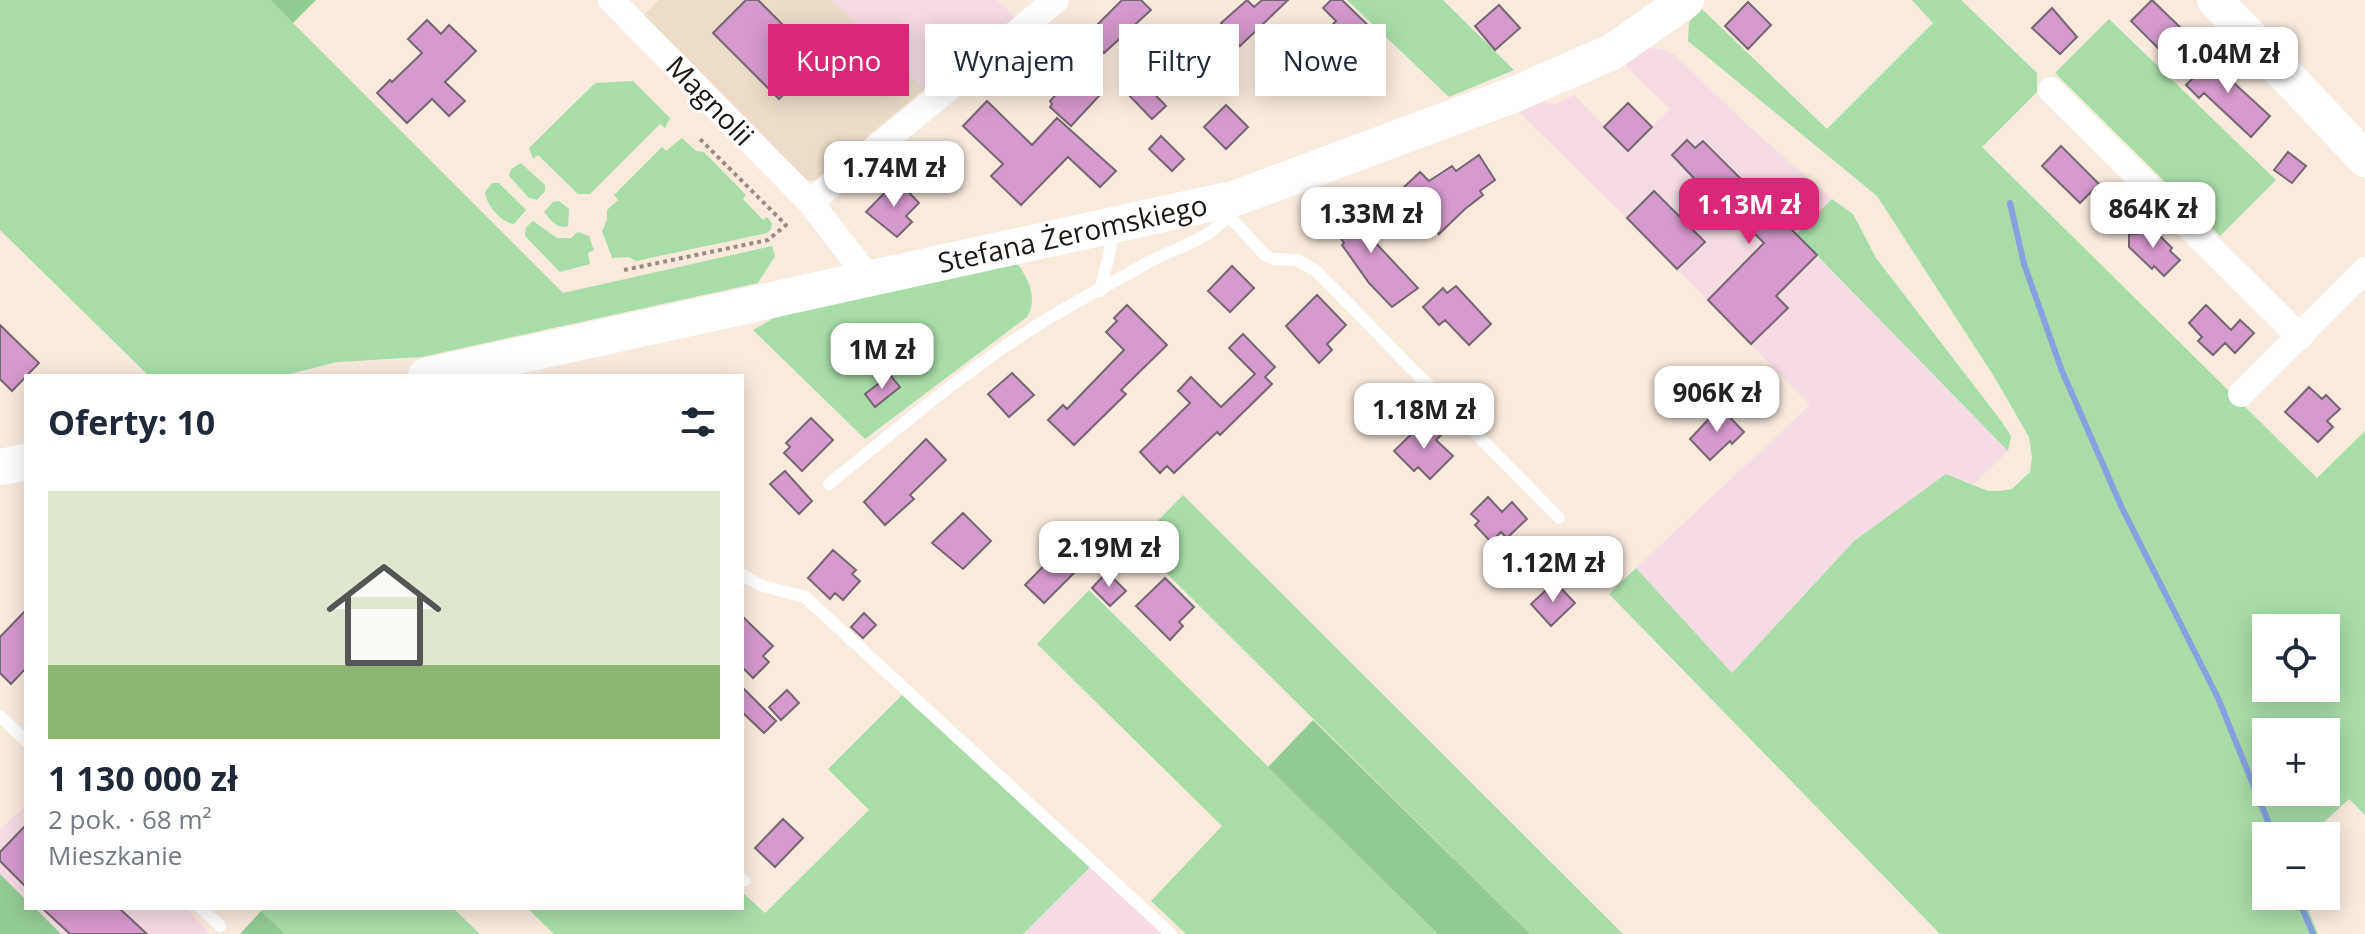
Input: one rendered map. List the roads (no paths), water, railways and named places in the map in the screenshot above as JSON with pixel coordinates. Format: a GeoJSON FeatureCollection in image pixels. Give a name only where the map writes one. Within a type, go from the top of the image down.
{"type":"FeatureCollection","features":[{"type":"Feature","properties":{"kind":"street","name":"Magnolii"},"geometry":{"type":"LineString","coordinates":[[611,0],[810,202],[868,277]]}},
{"type":"Feature","properties":{"kind":"street"},"geometry":{"type":"LineString","coordinates":[[810,202],[1056,0]]}},
{"type":"Feature","properties":{"kind":"street","name":"Stefana Żeromskiego"},"geometry":{"type":"LineString","coordinates":[[439,374],[525,361],[868,277],[1113,225],[1232,207],[1513,95],[1612,52],[1686,0]]}},
{"type":"Feature","properties":{"kind":"street"},"geometry":{"type":"LineString","coordinates":[[2215,0],[2365,159]]}},
{"type":"Feature","properties":{"kind":"street"},"geometry":{"type":"LineString","coordinates":[[2051,90],[2300,337]]}},
{"type":"Feature","properties":{"kind":"street"},"geometry":{"type":"LineString","coordinates":[[2241,394],[2365,270]]}},
{"type":"Feature","properties":{"kind":"street"},"geometry":{"type":"LineString","coordinates":[[0,467],[24,462]]}},
{"type":"Feature","properties":{"kind":"lane"},"geometry":{"type":"LineString","coordinates":[[829,484],[992,356],[1050,317],[1211,231],[1232,207],[1265,255],[1273,259],[1297,260],[1315,270],[1559,518]]}},
{"type":"Feature","properties":{"kind":"lane"},"geometry":{"type":"LineString","coordinates":[[1100,291],[1113,225]]}},
{"type":"Feature","properties":{"kind":"lane"},"geometry":{"type":"LineString","coordinates":[[744,576],[763,586],[805,597],[1171,934]]}},
{"type":"Feature","properties":{"kind":"lane"},"geometry":{"type":"LineString","coordinates":[[0,716],[24,739]]}},
{"type":"Feature","properties":{"kind":"lane"},"geometry":{"type":"LineString","coordinates":[[203,910],[220,926]]}},
{"type":"Feature","properties":{"kind":"waterway"},"geometry":{"type":"LineString","coordinates":[[2010,203],[2024,264],[2062,371],[2122,508],[2218,698],[2268,822]]}},
{"type":"Feature","properties":{"kind":"waterway"},"geometry":{"type":"LineString","coordinates":[[2303,910],[2313,934]]}}]}
